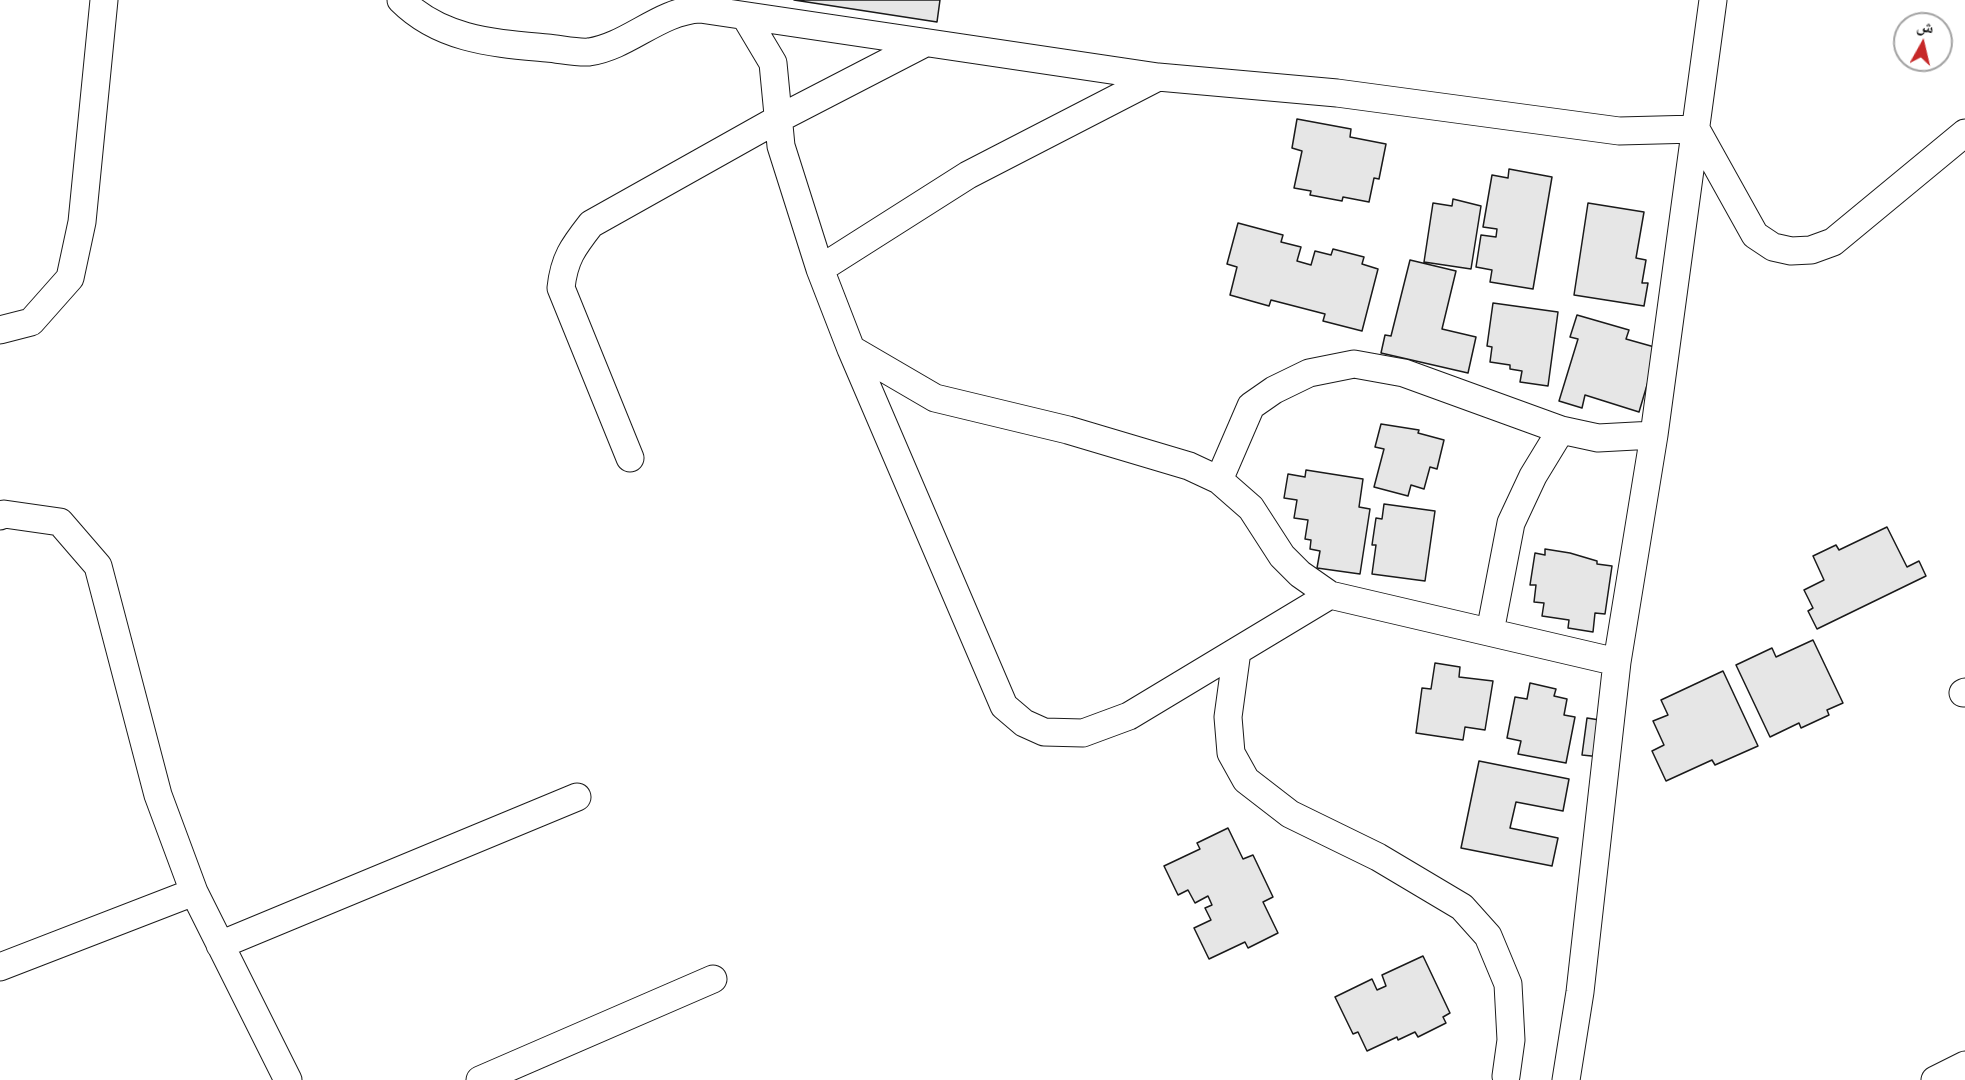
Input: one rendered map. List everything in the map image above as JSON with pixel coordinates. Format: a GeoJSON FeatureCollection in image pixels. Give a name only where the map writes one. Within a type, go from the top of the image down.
{"type":"FeatureCollection","features":[{"type":"Feature","properties":{"kind":"street"},"geometry":{"type":"LineString","coordinates":[[0,330],[31,322],[70,278],[82,222],[104,0]]}},
{"type":"Feature","properties":{"kind":"street"},"geometry":{"type":"LineString","coordinates":[[401,0],[440,28],[482,42],[588,52],[622,40],[681,10],[700,9],[1158,77],[1336,93],[1619,131],[1696,129]]}},
{"type":"Feature","properties":{"kind":"street"},"geometry":{"type":"LineString","coordinates":[[1566,1080],[1580,992],[1617,662],[1654,435],[1713,0]]}},
{"type":"Feature","properties":{"kind":"street"},"geometry":{"type":"LineString","coordinates":[[746,16],[773,63],[781,146],[820,269],[850,349],[1004,706],[1024,723],[1044,732],[1083,733],[1129,716],[1330,595]]}},
{"type":"Feature","properties":{"kind":"street"},"geometry":{"type":"LineString","coordinates":[[630,458],[561,288],[563,267],[571,250],[591,225],[780,118],[925,43]]}},
{"type":"Feature","properties":{"kind":"street"},"geometry":{"type":"LineString","coordinates":[[820,269],[968,175],[1158,77]]}},
{"type":"Feature","properties":{"kind":"street"},"geometry":{"type":"LineString","coordinates":[[1696,129],[1755,235],[1773,247],[1791,251],[1811,250],[1833,242],[1965,133]]}},
{"type":"Feature","properties":{"kind":"street"},"geometry":{"type":"LineString","coordinates":[[850,349],[935,398],[1068,430],[1189,466],[1219,480],[1251,508],[1282,556],[1300,574],[1330,595],[1617,662]]}},
{"type":"Feature","properties":{"kind":"street"},"geometry":{"type":"LineString","coordinates":[[1219,480],[1251,406],[1274,390],[1309,372],[1354,363],[1404,373],[1561,430],[1598,438],[1654,435]]}},
{"type":"Feature","properties":{"kind":"street"},"geometry":{"type":"LineString","coordinates":[[1490,632],[1510,523],[1533,476],[1561,430]]}},
{"type":"Feature","properties":{"kind":"street"},"geometry":{"type":"LineString","coordinates":[[0,516],[4,514],[60,522],[98,566],[158,795],[195,892],[288,1080]]}},
{"type":"Feature","properties":{"kind":"street"},"geometry":{"type":"LineString","coordinates":[[1237,651],[1228,717],[1231,753],[1246,780],[1290,814],[1378,857],[1462,907],[1488,936],[1508,984],[1510,1040],[1506,1076]]}},
{"type":"Feature","properties":{"kind":"street"},"geometry":{"type":"LineString","coordinates":[[220,945],[577,797]]}},
{"type":"Feature","properties":{"kind":"street"},"geometry":{"type":"LineString","coordinates":[[0,967],[195,892]]}},
{"type":"Feature","properties":{"kind":"street"},"geometry":{"type":"LineString","coordinates":[[480,1080],[713,978]]}},
{"type":"Feature","properties":{"kind":"street"},"geometry":{"type":"LineString","coordinates":[[1935,1080],[1965,1065]]}},
{"type":"Feature","properties":{"kind":"building"},"geometry":{"type":"Polygon","coordinates":[[[794,0],[940,0],[937,22],[794,0]]]}},
{"type":"Feature","properties":{"kind":"building"},"geometry":{"type":"Polygon","coordinates":[[[1297,119],[1351,129],[1350,137],[1386,144],[1379,179],[1374,178],[1369,202],[1343,197],[1342,201],[1310,195],[1311,191],[1294,188],[1302,151],[1292,148],[1297,119]]]}},
{"type":"Feature","properties":{"kind":"building"},"geometry":{"type":"Polygon","coordinates":[[[1509,169],[1552,177],[1533,289],[1490,282],[1492,270],[1476,267],[1481,235],[1496,237],[1497,229],[1483,227],[1492,175],[1508,178],[1509,169]]]}},
{"type":"Feature","properties":{"kind":"building"},"geometry":{"type":"Polygon","coordinates":[[[1453,199],[1481,206],[1471,269],[1424,262],[1433,203],[1452,206],[1453,199]]]}},
{"type":"Feature","properties":{"kind":"building"},"geometry":{"type":"Polygon","coordinates":[[[1588,203],[1644,212],[1636,258],[1646,260],[1642,283],[1648,283],[1644,306],[1574,295],[1588,203]]]}},
{"type":"Feature","properties":{"kind":"building"},"geometry":{"type":"Polygon","coordinates":[[[1238,223],[1283,235],[1281,242],[1301,247],[1297,261],[1311,265],[1315,251],[1331,255],[1333,249],[1364,257],[1362,264],[1378,269],[1362,331],[1323,321],[1325,314],[1271,300],[1269,306],[1230,295],[1237,267],[1227,264],[1238,223]]]}},
{"type":"Feature","properties":{"kind":"building"},"geometry":{"type":"Polygon","coordinates":[[[1410,260],[1456,271],[1442,329],[1476,337],[1468,373],[1381,353],[1385,335],[1391,336],[1410,260]]]}},
{"type":"Feature","properties":{"kind":"building"},"geometry":{"type":"Polygon","coordinates":[[[1493,303],[1558,312],[1548,386],[1520,382],[1522,371],[1510,369],[1510,365],[1490,362],[1492,347],[1487,346],[1493,303]]]}},
{"type":"Feature","properties":{"kind":"building"},"geometry":{"type":"Polygon","coordinates":[[[1577,315],[1629,330],[1626,339],[1658,348],[1639,412],[1585,395],[1582,408],[1559,401],[1578,339],[1570,337],[1577,315]]]}},
{"type":"Feature","properties":{"kind":"building"},"geometry":{"type":"Polygon","coordinates":[[[1381,424],[1419,430],[1418,433],[1444,440],[1437,469],[1430,467],[1424,489],[1411,485],[1408,496],[1374,487],[1384,449],[1375,447],[1381,424]]]}},
{"type":"Feature","properties":{"kind":"building"},"geometry":{"type":"Polygon","coordinates":[[[1306,470],[1363,479],[1359,507],[1370,509],[1360,574],[1317,568],[1320,551],[1310,549],[1311,540],[1305,539],[1308,520],[1294,518],[1297,500],[1284,498],[1288,474],[1305,477],[1306,470]]]}},
{"type":"Feature","properties":{"kind":"building"},"geometry":{"type":"Polygon","coordinates":[[[1384,504],[1435,511],[1425,581],[1372,574],[1376,545],[1372,545],[1376,518],[1382,519],[1384,504]]]}},
{"type":"Feature","properties":{"kind":"building"},"geometry":{"type":"Polygon","coordinates":[[[1887,527],[1907,567],[1919,561],[1926,576],[1817,629],[1808,611],[1813,608],[1804,590],[1824,580],[1813,556],[1836,545],[1839,550],[1887,527]]]}},
{"type":"Feature","properties":{"kind":"building"},"geometry":{"type":"Polygon","coordinates":[[[1545,549],[1570,553],[1597,561],[1597,564],[1612,566],[1605,614],[1595,613],[1593,632],[1568,628],[1569,620],[1542,616],[1544,603],[1534,602],[1536,585],[1530,585],[1535,553],[1545,555],[1545,549]]]}},
{"type":"Feature","properties":{"kind":"building"},"geometry":{"type":"Polygon","coordinates":[[[1813,640],[1843,703],[1827,710],[1829,715],[1801,728],[1799,723],[1770,737],[1736,665],[1772,648],[1776,657],[1813,640]]]}},
{"type":"Feature","properties":{"kind":"building"},"geometry":{"type":"Polygon","coordinates":[[[1435,663],[1460,667],[1459,677],[1493,681],[1485,730],[1465,727],[1463,740],[1416,733],[1422,688],[1431,689],[1435,663]]]}},
{"type":"Feature","properties":{"kind":"building"},"geometry":{"type":"Polygon","coordinates":[[[1723,671],[1758,746],[1715,765],[1712,760],[1666,781],[1652,751],[1664,745],[1653,721],[1668,715],[1661,700],[1723,671]]]}},
{"type":"Feature","properties":{"kind":"building"},"geometry":{"type":"Polygon","coordinates":[[[1530,683],[1556,689],[1554,696],[1567,699],[1564,715],[1575,717],[1566,763],[1518,754],[1521,741],[1507,738],[1515,697],[1527,699],[1530,683]]]}},
{"type":"Feature","properties":{"kind":"building"},"geometry":{"type":"Polygon","coordinates":[[[1587,718],[1606,721],[1601,757],[1582,755],[1587,718]]]}},
{"type":"Feature","properties":{"kind":"building"},"geometry":{"type":"Polygon","coordinates":[[[1479,761],[1569,779],[1563,811],[1516,802],[1510,828],[1558,838],[1552,866],[1461,848],[1479,761]]]}},
{"type":"Feature","properties":{"kind":"building"},"geometry":{"type":"Polygon","coordinates":[[[1228,828],[1243,859],[1253,855],[1273,897],[1263,902],[1278,933],[1248,948],[1245,942],[1209,959],[1194,928],[1211,920],[1205,908],[1212,905],[1208,896],[1195,903],[1188,890],[1178,895],[1164,866],[1200,849],[1197,843],[1228,828]]]}},
{"type":"Feature","properties":{"kind":"building"},"geometry":{"type":"Polygon","coordinates":[[[1423,956],[1450,1013],[1443,1017],[1446,1023],[1418,1037],[1415,1032],[1398,1040],[1397,1037],[1367,1051],[1358,1032],[1353,1034],[1335,997],[1372,979],[1377,990],[1386,986],[1382,975],[1423,956]]]}}]}
